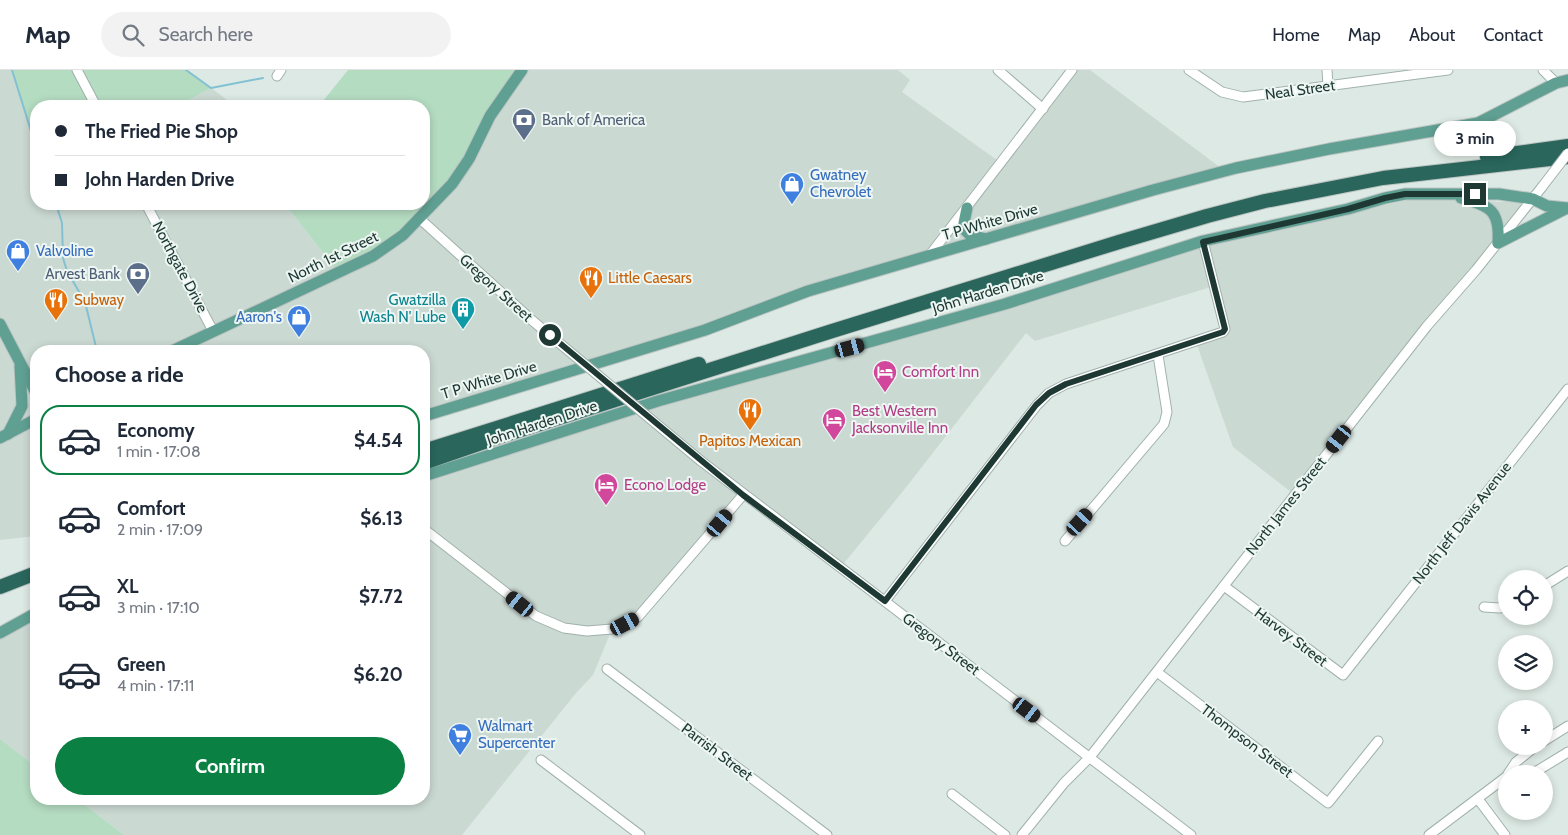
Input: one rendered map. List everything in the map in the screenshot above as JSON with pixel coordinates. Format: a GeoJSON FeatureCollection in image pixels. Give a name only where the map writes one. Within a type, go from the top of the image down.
{"type":"FeatureCollection","features":[{"type":"Feature","properties":{"kind":"highway"},"geometry":{"type":"LineString","coordinates":[[430,449],[991,273],[1224,203],[1350,176],[1568,146]]}},
{"type":"Feature","properties":{"kind":"highway"},"geometry":{"type":"LineString","coordinates":[[430,462],[505,435],[1003,277],[1207,216],[1265,201],[1383,178],[1568,155]]}},
{"type":"Feature","properties":{"kind":"highway"},"geometry":{"type":"LineString","coordinates":[[0,586],[30,575]]}},
{"type":"Feature","properties":{"kind":"highway"},"geometry":{"type":"LineString","coordinates":[[0,596],[30,585]]}},
{"type":"Feature","properties":{"kind":"main road","name":"North 1st Street"},"geometry":{"type":"LineString","coordinates":[[430,206],[462,170],[490,116],[522,70]]}},
{"type":"Feature","properties":{"kind":"main road","name":"T P White Drive"},"geometry":{"type":"LineString","coordinates":[[430,414],[705,330],[808,291],[1154,190],[1236,168],[1329,148],[1478,123],[1556,83],[1568,80]]}},
{"type":"Feature","properties":{"kind":"main road","name":"John Harden Drive"},"geometry":{"type":"LineString","coordinates":[[430,474],[658,401],[1004,304],[1203,242],[1348,209],[1385,198],[1405,194],[1488,194],[1533,199],[1547,206],[1567,208]]}},
{"type":"Feature","properties":{"kind":"main road"},"geometry":{"type":"LineString","coordinates":[[1452,195],[1479,202],[1493,212],[1499,228],[1498,244]]}},
{"type":"Feature","properties":{"kind":"main road"},"geometry":{"type":"LineString","coordinates":[[967,208],[963,228],[970,235],[986,239]]}},
{"type":"Feature","properties":{"kind":"main road"},"geometry":{"type":"LineString","coordinates":[[1498,244],[1567,208]]}},
{"type":"Feature","properties":{"kind":"main road","name":"North 1st Street"},"geometry":{"type":"LineString","coordinates":[[184,345],[381,252],[403,236],[426,210]]}},
{"type":"Feature","properties":{"kind":"main road"},"geometry":{"type":"LineString","coordinates":[[0,324],[30,381]]}},
{"type":"Feature","properties":{"kind":"main road"},"geometry":{"type":"LineString","coordinates":[[20,362],[30,372]]}},
{"type":"Feature","properties":{"kind":"main road"},"geometry":{"type":"LineString","coordinates":[[4,436],[22,406],[20,362]]}},
{"type":"Feature","properties":{"kind":"main road"},"geometry":{"type":"LineString","coordinates":[[4,436],[30,422]]}},
{"type":"Feature","properties":{"kind":"main road"},"geometry":{"type":"LineString","coordinates":[[0,633],[30,616]]}},
{"type":"Feature","properties":{"kind":"street"},"geometry":{"type":"LineString","coordinates":[[77,70],[93,100]]}},
{"type":"Feature","properties":{"kind":"street"},"geometry":{"type":"LineString","coordinates":[[998,70],[1043,109]]}},
{"type":"Feature","properties":{"kind":"street"},"geometry":{"type":"LineString","coordinates":[[928,256],[1072,70]]}},
{"type":"Feature","properties":{"kind":"street","name":"Neal Street"},"geometry":{"type":"LineString","coordinates":[[1189,70],[1222,92],[1243,97],[1448,70]]}},
{"type":"Feature","properties":{"kind":"street"},"geometry":{"type":"LineString","coordinates":[[1326,70],[1328,85]]}},
{"type":"Feature","properties":{"kind":"street"},"geometry":{"type":"LineString","coordinates":[[1543,70],[1556,83]]}},
{"type":"Feature","properties":{"kind":"street","name":"North James Street"},"geometry":{"type":"LineString","coordinates":[[1022,835],[1064,783],[1090,758],[1427,326],[1498,244],[1568,155]]}},
{"type":"Feature","properties":{"kind":"street","name":"Northgate Drive"},"geometry":{"type":"LineString","coordinates":[[149,210],[213,331]]}},
{"type":"Feature","properties":{"kind":"street","name":"Gregory Street"},"geometry":{"type":"LineString","coordinates":[[419,218],[534,322],[743,495],[1191,835]]}},
{"type":"Feature","properties":{"kind":"street"},"geometry":{"type":"LineString","coordinates":[[885,601],[1041,400],[1066,384],[1223,332],[1225,329],[1203,242]]}},
{"type":"Feature","properties":{"kind":"street"},"geometry":{"type":"LineString","coordinates":[[1065,541],[1164,424],[1167,412],[1158,355]]}},
{"type":"Feature","properties":{"kind":"street","name":"North Jeff Davis Avenue"},"geometry":{"type":"LineString","coordinates":[[1356,658],[1565,399],[1568,388]]}},
{"type":"Feature","properties":{"kind":"street"},"geometry":{"type":"LineString","coordinates":[[430,534],[536,616],[564,628],[601,631],[638,618],[743,495]]}},
{"type":"Feature","properties":{"kind":"street"},"geometry":{"type":"LineString","coordinates":[[1553,580],[1568,571]]}},
{"type":"Feature","properties":{"kind":"street","name":"Harvey Street"},"geometry":{"type":"LineString","coordinates":[[1224,586],[1343,675],[1356,658]]}},
{"type":"Feature","properties":{"kind":"street"},"geometry":{"type":"LineString","coordinates":[[1484,607],[1498,608]]}},
{"type":"Feature","properties":{"kind":"street","name":"Parrish Street"},"geometry":{"type":"LineString","coordinates":[[607,669],[827,835]]}},
{"type":"Feature","properties":{"kind":"street","name":"Thompson Street"},"geometry":{"type":"LineString","coordinates":[[1157,672],[1328,803],[1378,741]]}},
{"type":"Feature","properties":{"kind":"street"},"geometry":{"type":"LineString","coordinates":[[1553,735],[1568,726]]}},
{"type":"Feature","properties":{"kind":"street"},"geometry":{"type":"LineString","coordinates":[[1547,765],[1568,752]]}},
{"type":"Feature","properties":{"kind":"street"},"geometry":{"type":"LineString","coordinates":[[1514,765],[1525,755]]}},
{"type":"Feature","properties":{"kind":"street"},"geometry":{"type":"LineString","coordinates":[[541,760],[640,835]]}},
{"type":"Feature","properties":{"kind":"street"},"geometry":{"type":"LineString","coordinates":[[1429,835],[1498,784]]}},
{"type":"Feature","properties":{"kind":"street"},"geometry":{"type":"LineString","coordinates":[[952,794],[1005,835]]}},
{"type":"Feature","properties":{"kind":"street"},"geometry":{"type":"LineString","coordinates":[[1478,799],[1504,835]]}},
{"type":"Feature","properties":{"kind":"shaded area"},"geometry":{"type":"Polygon","coordinates":[[[0,70],[13,70],[30,124],[30,210],[290,210],[338,272],[403,235],[421,210],[430,210],[430,198],[522,70],[898,70],[910,80],[902,92],[1001,163],[1072,70],[1090,70],[1225,171],[1163,187],[430,414],[430,345],[30,345],[30,537],[0,540],[0,70]]]}},
{"type":"Feature","properties":{"kind":"shaded area"},"geometry":{"type":"Polygon","coordinates":[[[211,88],[227,100],[188,100],[211,88]]]}},
{"type":"Feature","properties":{"kind":"shaded area"},"geometry":{"type":"Polygon","coordinates":[[[1533,199],[1295,495],[1233,447],[1196,342],[1223,332],[1214,286],[1035,341],[1026,333],[904,490],[840,568],[744,495],[651,606],[612,629],[593,675],[576,693],[462,835],[124,835],[85,805],[430,805],[430,474],[1173,250],[1407,200],[1479,200],[1499,202],[1533,199]]]}},
{"type":"Feature","properties":{"kind":"shaded area"},"geometry":{"type":"Polygon","coordinates":[[[30,616],[30,762],[0,739],[0,633],[30,616]]]}},
{"type":"Feature","properties":{"kind":"green space"},"geometry":{"type":"Polygon","coordinates":[[[12,70],[186,70],[211,88],[188,100],[30,100],[30,128],[12,70]]]}},
{"type":"Feature","properties":{"kind":"green space"},"geometry":{"type":"Polygon","coordinates":[[[348,70],[522,70],[471,156],[430,204],[430,100],[324,100],[348,70]]]}},
{"type":"Feature","properties":{"kind":"green space"},"geometry":{"type":"Polygon","coordinates":[[[290,210],[425,210],[403,235],[338,272],[290,210]]]}},
{"type":"Feature","properties":{"kind":"green space"},"geometry":{"type":"Polygon","coordinates":[[[0,739],[30,762],[30,805],[85,805],[124,835],[0,835],[0,739]]]}},
{"type":"Feature","properties":{"kind":"waterway"},"geometry":{"type":"LineString","coordinates":[[12,70],[30,128]]}},
{"type":"Feature","properties":{"kind":"waterway"},"geometry":{"type":"LineString","coordinates":[[186,70],[211,88],[263,78]]}},
{"type":"Feature","properties":{"kind":"waterway"},"geometry":{"type":"LineString","coordinates":[[58,210],[62,223],[63,258],[67,271],[85,302],[96,345]]}},
{"type":"Feature","properties":{"kind":"place","name":"Bank of America"},"geometry":{"type":"Point","coordinates":[524,141]}},
{"type":"Feature","properties":{"kind":"place","name":"Gwatney Chevrolet"},"geometry":{"type":"Point","coordinates":[792,205]}},
{"type":"Feature","properties":{"kind":"place","name":"Valvoline"},"geometry":{"type":"Point","coordinates":[18,272]}},
{"type":"Feature","properties":{"kind":"place","name":"Arvest Bank"},"geometry":{"type":"Point","coordinates":[138,295]}},
{"type":"Feature","properties":{"kind":"place","name":"Little Caesars"},"geometry":{"type":"Point","coordinates":[591,299]}},
{"type":"Feature","properties":{"kind":"place","name":"Subway"},"geometry":{"type":"Point","coordinates":[56,321]}},
{"type":"Feature","properties":{"kind":"place","name":"Gwatzilla Wash N' Lube"},"geometry":{"type":"Point","coordinates":[463,330]}},
{"type":"Feature","properties":{"kind":"place","name":"Aaron's"},"geometry":{"type":"Point","coordinates":[299,338]}},
{"type":"Feature","properties":{"kind":"place","name":"Comfort Inn"},"geometry":{"type":"Point","coordinates":[885,393]}},
{"type":"Feature","properties":{"kind":"place","name":"Papitos Mexican"},"geometry":{"type":"Point","coordinates":[750,431]}},
{"type":"Feature","properties":{"kind":"place","name":"Best Western Jacksonville Inn"},"geometry":{"type":"Point","coordinates":[834,441]}},
{"type":"Feature","properties":{"kind":"place","name":"Econo Lodge"},"geometry":{"type":"Point","coordinates":[606,506]}},
{"type":"Feature","properties":{"kind":"place","name":"Walmart Supercenter"},"geometry":{"type":"Point","coordinates":[460,756]}},
{"type":"Feature","properties":{"kind":"route"},"geometry":{"type":"LineString","coordinates":[[550,335],[743,495],[885,601],[1036,405],[1049,393],[1066,384],[1219,335],[1223,332],[1225,329],[1203,242],[1405,194],[1475,194]]}}]}
